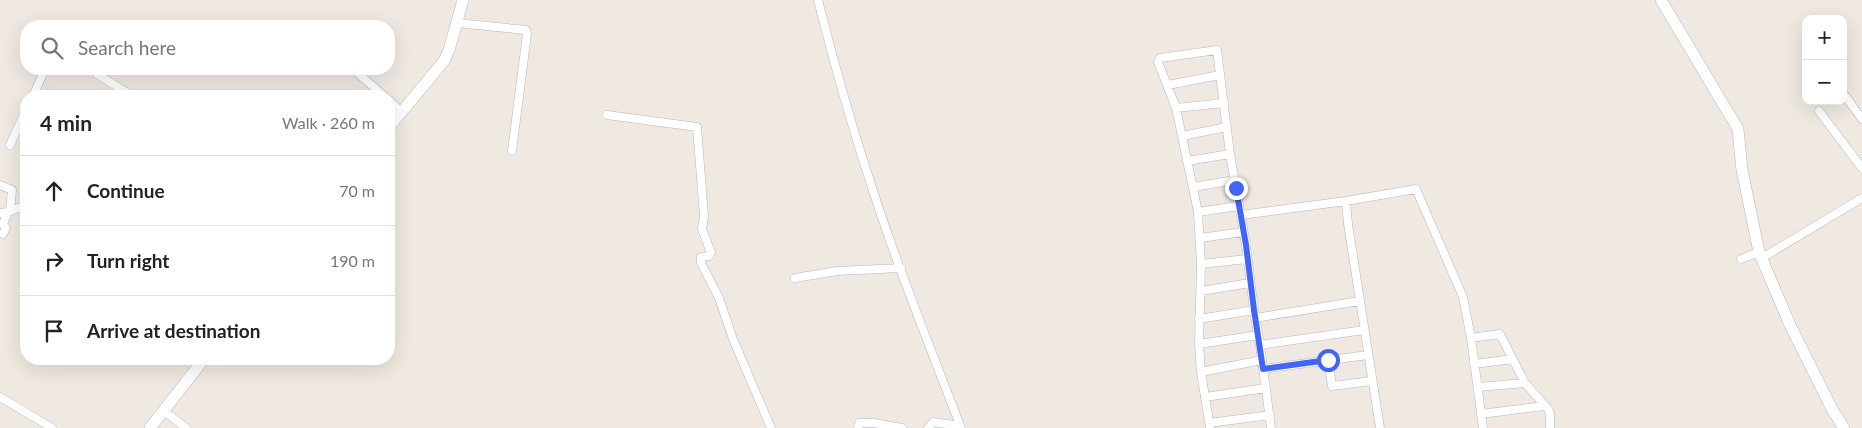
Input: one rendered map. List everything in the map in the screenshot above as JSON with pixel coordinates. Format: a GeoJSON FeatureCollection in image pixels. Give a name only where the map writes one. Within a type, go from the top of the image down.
{"type":"FeatureCollection","features":[{"type":"Feature","properties":{"kind":"street"},"geometry":{"type":"LineString","coordinates":[[395,120],[444,61],[449,50],[463,0]]}},
{"type":"Feature","properties":{"kind":"street"},"geometry":{"type":"LineString","coordinates":[[818,0],[839,82],[868,176],[925,338],[960,427]]}},
{"type":"Feature","properties":{"kind":"street"},"geometry":{"type":"LineString","coordinates":[[1661,0],[1738,129],[1742,170],[1760,255],[1790,325],[1832,409],[1844,428]]}},
{"type":"Feature","properties":{"kind":"street"},"geometry":{"type":"LineString","coordinates":[[457,22],[526,30],[512,151]]}},
{"type":"Feature","properties":{"kind":"street"},"geometry":{"type":"LineString","coordinates":[[1270,415],[1210,425],[1201,372],[1199,344],[1201,264],[1198,212],[1176,108],[1158,62],[1160,58],[1216,50],[1272,428]]}},
{"type":"Feature","properties":{"kind":"street"},"geometry":{"type":"LineString","coordinates":[[36,90],[42,75]]}},
{"type":"Feature","properties":{"kind":"street"},"geometry":{"type":"LineString","coordinates":[[98,75],[121,90]]}},
{"type":"Feature","properties":{"kind":"street"},"geometry":{"type":"LineString","coordinates":[[360,75],[377,90]]}},
{"type":"Feature","properties":{"kind":"street"},"geometry":{"type":"LineString","coordinates":[[1168,84],[1220,75]]}},
{"type":"Feature","properties":{"kind":"street"},"geometry":{"type":"LineString","coordinates":[[1847,98],[1862,119]]}},
{"type":"Feature","properties":{"kind":"street"},"geometry":{"type":"LineString","coordinates":[[1176,108],[1224,102]]}},
{"type":"Feature","properties":{"kind":"street"},"geometry":{"type":"LineString","coordinates":[[395,106],[401,112]]}},
{"type":"Feature","properties":{"kind":"street"},"geometry":{"type":"LineString","coordinates":[[1819,111],[1862,168]]}},
{"type":"Feature","properties":{"kind":"street"},"geometry":{"type":"LineString","coordinates":[[607,115],[696,127],[704,216],[702,229],[710,253],[709,256],[701,257],[702,262],[719,298],[733,339],[771,428]]}},
{"type":"Feature","properties":{"kind":"street"},"geometry":{"type":"LineString","coordinates":[[10,145],[20,123]]}},
{"type":"Feature","properties":{"kind":"street"},"geometry":{"type":"LineString","coordinates":[[1182,136],[1227,127]]}},
{"type":"Feature","properties":{"kind":"street"},"geometry":{"type":"LineString","coordinates":[[1187,161],[1230,154]]}},
{"type":"Feature","properties":{"kind":"street"},"geometry":{"type":"LineString","coordinates":[[1193,187],[1235,180]]}},
{"type":"Feature","properties":{"kind":"street"},"geometry":{"type":"LineString","coordinates":[[0,184],[12,190],[12,200],[6,212],[3,224],[6,228],[3,234]]}},
{"type":"Feature","properties":{"kind":"street"},"geometry":{"type":"LineString","coordinates":[[1241,215],[1346,201],[1416,188],[1462,297],[1471,338],[1483,428]]}},
{"type":"Feature","properties":{"kind":"street"},"geometry":{"type":"LineString","coordinates":[[1741,259],[1760,255],[1862,198]]}},
{"type":"Feature","properties":{"kind":"street"},"geometry":{"type":"LineString","coordinates":[[12,200],[16,199],[20,202]]}},
{"type":"Feature","properties":{"kind":"street"},"geometry":{"type":"LineString","coordinates":[[1346,201],[1380,428]]}},
{"type":"Feature","properties":{"kind":"street"},"geometry":{"type":"LineString","coordinates":[[1198,212],[1238,206]]}},
{"type":"Feature","properties":{"kind":"street"},"geometry":{"type":"LineString","coordinates":[[6,212],[20,207]]}},
{"type":"Feature","properties":{"kind":"street"},"geometry":{"type":"LineString","coordinates":[[1200,238],[1243,232]]}},
{"type":"Feature","properties":{"kind":"street"},"geometry":{"type":"LineString","coordinates":[[1201,264],[1247,259]]}},
{"type":"Feature","properties":{"kind":"street"},"geometry":{"type":"LineString","coordinates":[[795,278],[837,271],[901,268]]}},
{"type":"Feature","properties":{"kind":"street"},"geometry":{"type":"LineString","coordinates":[[1201,292],[1250,283]]}},
{"type":"Feature","properties":{"kind":"street"},"geometry":{"type":"LineString","coordinates":[[1199,319],[1360,301]]}},
{"type":"Feature","properties":{"kind":"street"},"geometry":{"type":"LineString","coordinates":[[1260,345],[1364,330]]}},
{"type":"Feature","properties":{"kind":"street"},"geometry":{"type":"LineString","coordinates":[[1471,338],[1500,334],[1525,384],[1550,413],[1550,428]]}},
{"type":"Feature","properties":{"kind":"street"},"geometry":{"type":"LineString","coordinates":[[1199,344],[1258,335]]}},
{"type":"Feature","properties":{"kind":"street"},"geometry":{"type":"LineString","coordinates":[[1263,369],[1368,355]]}},
{"type":"Feature","properties":{"kind":"street"},"geometry":{"type":"LineString","coordinates":[[1474,364],[1513,359]]}},
{"type":"Feature","properties":{"kind":"street"},"geometry":{"type":"LineString","coordinates":[[1201,372],[1262,360]]}},
{"type":"Feature","properties":{"kind":"street"},"geometry":{"type":"LineString","coordinates":[[1328,360],[1332,386],[1372,381]]}},
{"type":"Feature","properties":{"kind":"street"},"geometry":{"type":"LineString","coordinates":[[150,428],[199,365]]}},
{"type":"Feature","properties":{"kind":"street"},"geometry":{"type":"LineString","coordinates":[[1478,387],[1525,384]]}},
{"type":"Feature","properties":{"kind":"street"},"geometry":{"type":"LineString","coordinates":[[1205,396],[1266,388]]}},
{"type":"Feature","properties":{"kind":"street"},"geometry":{"type":"LineString","coordinates":[[0,397],[52,428]]}},
{"type":"Feature","properties":{"kind":"street"},"geometry":{"type":"LineString","coordinates":[[1481,414],[1544,406]]}},
{"type":"Feature","properties":{"kind":"street"},"geometry":{"type":"LineString","coordinates":[[164,411],[186,428]]}},
{"type":"Feature","properties":{"kind":"street"},"geometry":{"type":"LineString","coordinates":[[858,428],[859,423],[867,422],[902,428]]}},
{"type":"Feature","properties":{"kind":"street"},"geometry":{"type":"LineString","coordinates":[[928,428],[933,422],[960,427]]}},
{"type":"Feature","properties":{"kind":"route"},"geometry":{"type":"LineString","coordinates":[[1236,188],[1263,369],[1328,360]]}}]}
